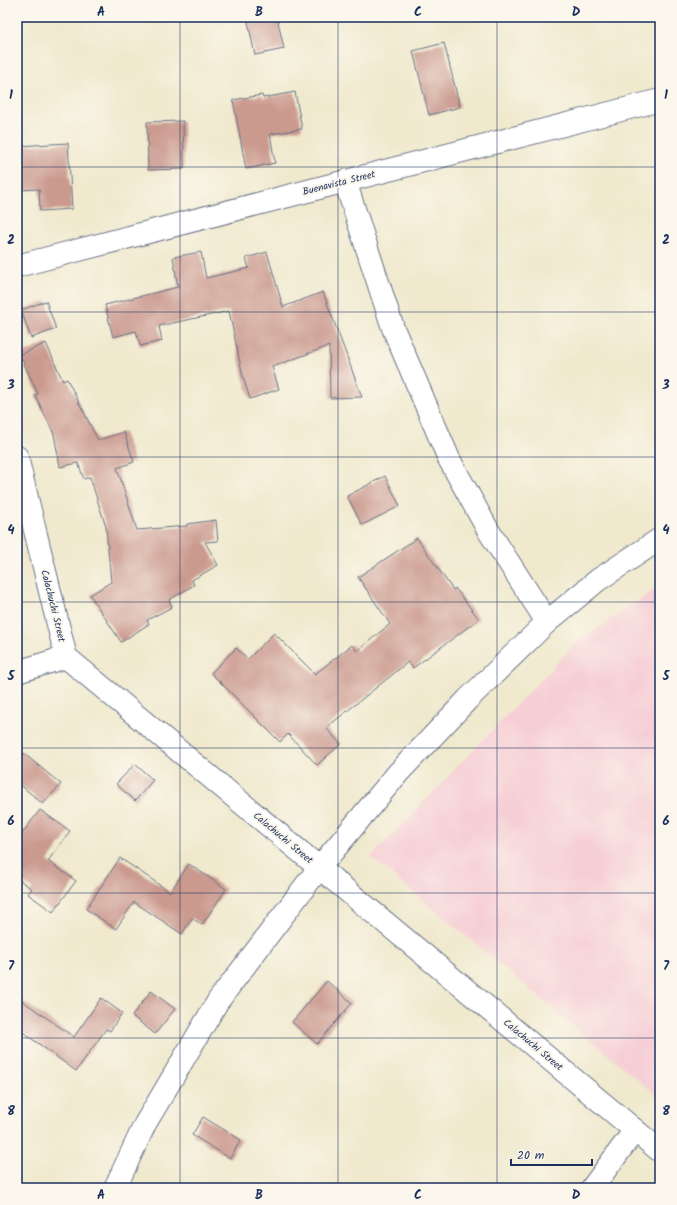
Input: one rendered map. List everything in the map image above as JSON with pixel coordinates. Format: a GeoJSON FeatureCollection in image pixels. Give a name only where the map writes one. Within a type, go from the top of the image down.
{"type":"FeatureCollection","features":[{"type":"Feature","properties":{"kind":"street","name":"Buenavista Street"},"geometry":{"type":"LineString","coordinates":[[17,266],[660,100]]}},
{"type":"Feature","properties":{"kind":"street"},"geometry":{"type":"LineString","coordinates":[[346,181],[393,328],[449,459],[488,530],[547,622]]}},
{"type":"Feature","properties":{"kind":"street","name":"Calachuchi Street"},"geometry":{"type":"LineString","coordinates":[[17,457],[66,657],[660,1151]]}},
{"type":"Feature","properties":{"kind":"street"},"geometry":{"type":"LineString","coordinates":[[115,1188],[145,1124],[218,1001],[319,868],[403,767],[468,699],[547,622],[598,580],[660,539]]}},
{"type":"Feature","properties":{"kind":"street"},"geometry":{"type":"LineString","coordinates":[[17,672],[66,657]]}},
{"type":"Feature","properties":{"kind":"street"},"geometry":{"type":"LineString","coordinates":[[592,1188],[635,1130]]}},
{"type":"Feature","properties":{"kind":"shaded area"},"geometry":{"type":"Polygon","coordinates":[[[657,588],[660,592],[660,1098],[371,857],[574,645],[657,588]]]}},
{"type":"Feature","properties":{"kind":"building"},"geometry":{"type":"Polygon","coordinates":[[[247,17],[277,17],[284,49],[255,55],[247,17]]]}},
{"type":"Feature","properties":{"kind":"building"},"geometry":{"type":"Polygon","coordinates":[[[444,43],[460,107],[429,115],[413,51],[444,43]]]}},
{"type":"Feature","properties":{"kind":"building"},"geometry":{"type":"Polygon","coordinates":[[[295,92],[302,129],[270,134],[275,163],[246,169],[233,100],[262,95],[263,98],[295,92]]]}},
{"type":"Feature","properties":{"kind":"building"},"geometry":{"type":"Polygon","coordinates":[[[183,121],[184,169],[148,170],[147,122],[183,121]]]}},
{"type":"Feature","properties":{"kind":"building"},"geometry":{"type":"Polygon","coordinates":[[[68,143],[72,209],[40,211],[39,189],[20,190],[18,146],[68,143]]]}},
{"type":"Feature","properties":{"kind":"building"},"geometry":{"type":"Polygon","coordinates":[[[201,252],[206,278],[249,268],[246,258],[267,252],[283,307],[323,292],[362,397],[330,398],[329,346],[272,367],[279,389],[250,399],[243,377],[229,311],[159,326],[162,341],[140,346],[136,331],[113,337],[105,305],[178,287],[173,257],[201,252]]]}},
{"type":"Feature","properties":{"kind":"building"},"geometry":{"type":"Polygon","coordinates":[[[46,301],[56,329],[31,338],[21,310],[46,301]]]}},
{"type":"Feature","properties":{"kind":"building"},"geometry":{"type":"Polygon","coordinates":[[[46,343],[63,381],[67,379],[98,440],[124,432],[134,462],[117,468],[137,530],[187,526],[187,524],[216,520],[218,541],[205,542],[218,565],[192,580],[194,585],[169,600],[172,607],[147,620],[149,624],[121,642],[90,595],[111,582],[106,527],[90,477],[84,479],[78,463],[60,467],[54,434],[35,395],[38,394],[20,355],[46,343]]]}},
{"type":"Feature","properties":{"kind":"building"},"geometry":{"type":"Polygon","coordinates":[[[385,476],[400,506],[362,525],[347,496],[385,476]]]}},
{"type":"Feature","properties":{"kind":"building"},"geometry":{"type":"Polygon","coordinates":[[[417,538],[453,590],[455,588],[479,619],[413,668],[408,662],[326,728],[341,744],[317,765],[288,734],[280,742],[211,673],[236,648],[248,659],[274,633],[315,674],[352,645],[357,651],[390,624],[358,577],[417,538]]]}},
{"type":"Feature","properties":{"kind":"building"},"geometry":{"type":"Polygon","coordinates":[[[17,748],[61,784],[43,804],[17,782],[17,748]]]}},
{"type":"Feature","properties":{"kind":"building"},"geometry":{"type":"Polygon","coordinates":[[[135,764],[153,780],[135,801],[116,784],[135,764]]]}},
{"type":"Feature","properties":{"kind":"building"},"geometry":{"type":"Polygon","coordinates":[[[40,810],[70,831],[48,861],[76,881],[53,912],[28,894],[32,889],[17,878],[17,840],[40,810]]]}},
{"type":"Feature","properties":{"kind":"building"},"geometry":{"type":"Polygon","coordinates":[[[120,858],[170,892],[189,864],[226,889],[202,925],[192,918],[182,934],[134,902],[116,929],[86,909],[120,858]]]}},
{"type":"Feature","properties":{"kind":"building"},"geometry":{"type":"Polygon","coordinates":[[[327,981],[352,1003],[317,1044],[292,1022],[327,981]]]}},
{"type":"Feature","properties":{"kind":"building"},"geometry":{"type":"Polygon","coordinates":[[[151,991],[175,1009],[155,1034],[132,1016],[151,991]]]}},
{"type":"Feature","properties":{"kind":"building"},"geometry":{"type":"Polygon","coordinates":[[[17,997],[74,1037],[101,998],[122,1013],[110,1031],[106,1029],[76,1071],[17,1028],[17,997]]]}},
{"type":"Feature","properties":{"kind":"building"},"geometry":{"type":"Polygon","coordinates":[[[203,1117],[241,1140],[230,1158],[192,1135],[203,1117]]]}}]}
